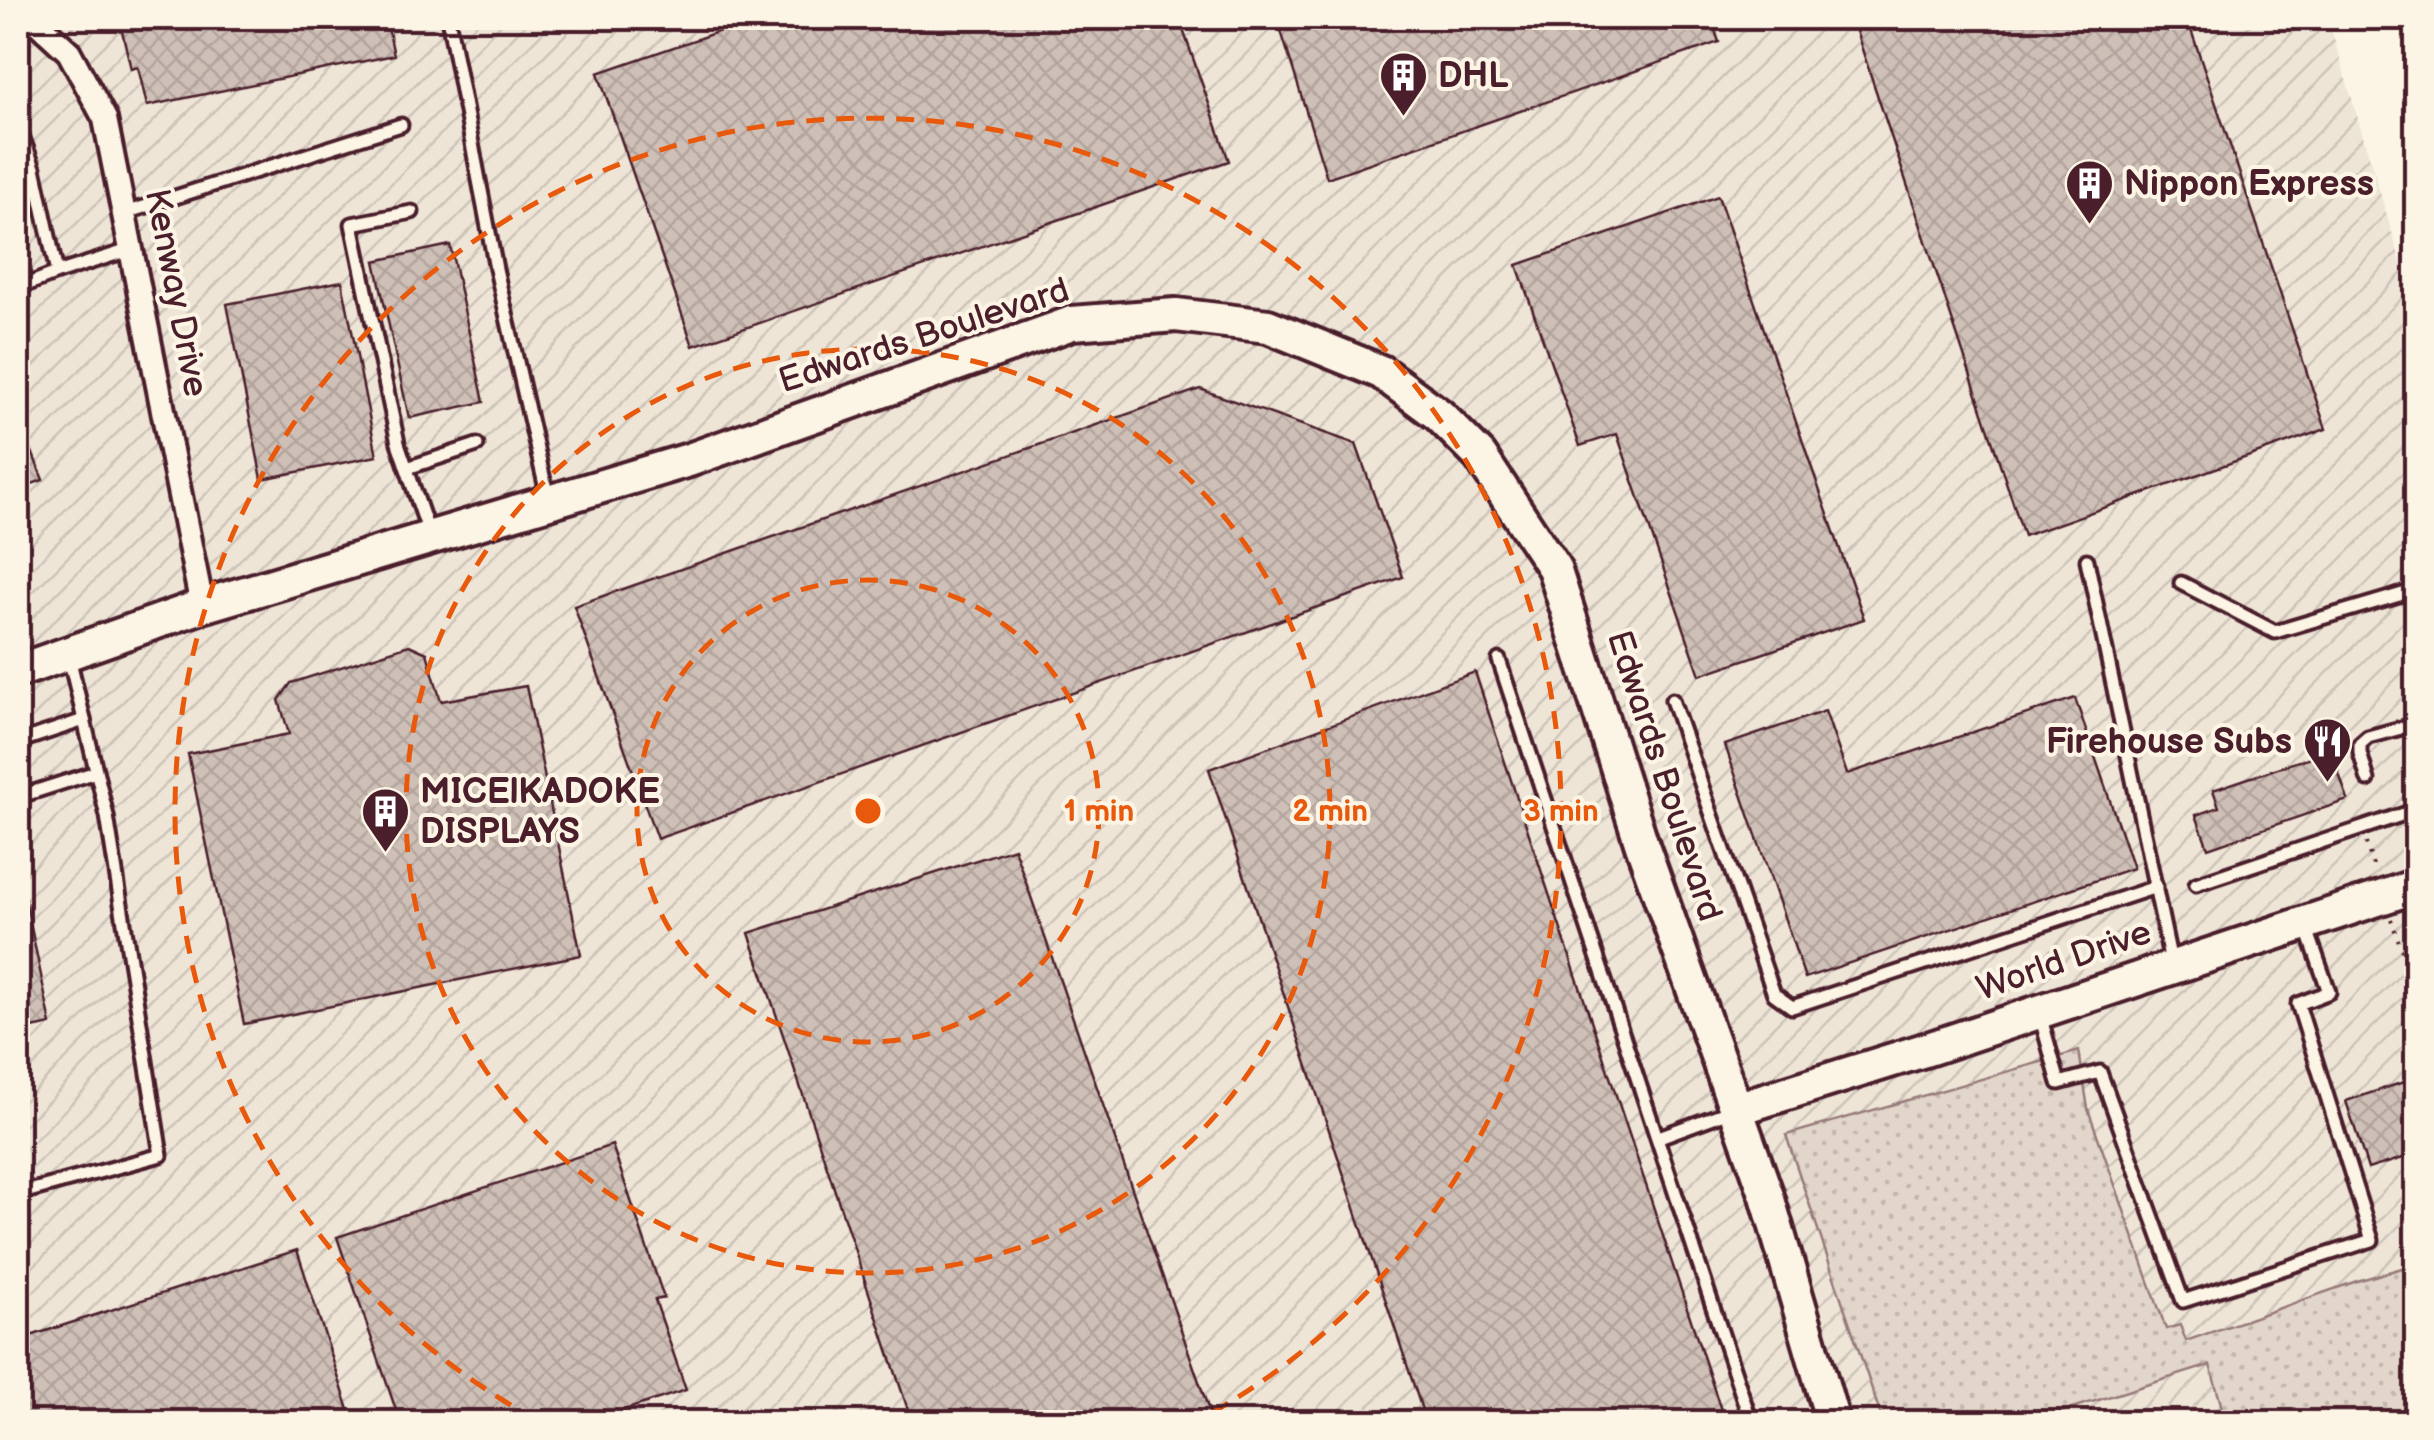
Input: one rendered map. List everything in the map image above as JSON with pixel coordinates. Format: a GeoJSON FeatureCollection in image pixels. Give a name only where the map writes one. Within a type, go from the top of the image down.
{"type":"FeatureCollection","features":[{"type":"Feature","properties":{"kind":"street","name":"Kenway Drive"},"geometry":{"type":"LineString","coordinates":[[32,18],[69,52],[105,119],[202,606]]}},
{"type":"Feature","properties":{"kind":"street","name":"Edwards Boulevard"},"geometry":{"type":"LineString","coordinates":[[18,671],[202,606],[688,460],[1072,323],[1176,315],[1268,326],[1381,372],[1439,415],[1480,456],[1554,568],[1642,844],[1767,1196],[1833,1422]]}},
{"type":"Feature","properties":{"kind":"street","name":"World Drive"},"geometry":{"type":"LineString","coordinates":[[1736,1109],[2416,886]]}},
{"type":"Feature","properties":{"kind":"lane"},"geometry":{"type":"LineString","coordinates":[[448,18],[496,270],[549,502]]}},
{"type":"Feature","properties":{"kind":"lane"},"geometry":{"type":"LineString","coordinates":[[18,125],[34,168],[56,274]]}},
{"type":"Feature","properties":{"kind":"lane"},"geometry":{"type":"LineString","coordinates":[[125,214],[400,125]]}},
{"type":"Feature","properties":{"kind":"lane"},"geometry":{"type":"LineString","coordinates":[[412,212],[352,224],[398,443],[430,537]]}},
{"type":"Feature","properties":{"kind":"lane"},"geometry":{"type":"LineString","coordinates":[[18,288],[132,249]]}},
{"type":"Feature","properties":{"kind":"lane"},"geometry":{"type":"LineString","coordinates":[[407,468],[476,446]]}},
{"type":"Feature","properties":{"kind":"lane"},"geometry":{"type":"LineString","coordinates":[[2087,560],[2172,966]]}},
{"type":"Feature","properties":{"kind":"lane"},"geometry":{"type":"LineString","coordinates":[[2181,583],[2276,632],[2416,590]]}},
{"type":"Feature","properties":{"kind":"lane"},"geometry":{"type":"LineString","coordinates":[[18,1194],[161,1155],[107,816],[68,653]]}},
{"type":"Feature","properties":{"kind":"lane"},"geometry":{"type":"LineString","coordinates":[[1499,660],[1751,1422]]}},
{"type":"Feature","properties":{"kind":"lane"},"geometry":{"type":"LineString","coordinates":[[1672,700],[1774,994],[1792,1007],[2156,887]]}},
{"type":"Feature","properties":{"kind":"lane"},"geometry":{"type":"LineString","coordinates":[[18,742],[84,720]]}},
{"type":"Feature","properties":{"kind":"lane"},"geometry":{"type":"LineString","coordinates":[[2368,780],[2360,744],[2368,737],[2416,724]]}},
{"type":"Feature","properties":{"kind":"lane"},"geometry":{"type":"LineString","coordinates":[[18,797],[96,772]]}},
{"type":"Feature","properties":{"kind":"lane"},"geometry":{"type":"LineString","coordinates":[[2196,884],[2416,810]]}},
{"type":"Feature","properties":{"kind":"lane"},"geometry":{"type":"LineString","coordinates":[[2038,1012],[2059,1084],[2100,1072],[2183,1300],[2372,1240],[2298,1004],[2329,992],[2304,922]]}},
{"type":"Feature","properties":{"kind":"lane"},"geometry":{"type":"LineString","coordinates":[[1659,1137],[1736,1109]]}},
{"type":"Feature","properties":{"kind":"shaded area"},"geometry":{"type":"Polygon","coordinates":[[[18,18],[2311,18],[2332,32],[2416,313],[2416,1422],[18,1422],[18,18]]]}},
{"type":"Feature","properties":{"kind":"shaded area"},"geometry":{"type":"Polygon","coordinates":[[[2079,1051],[2088,1109],[2166,1329],[2180,1325],[2186,1341],[2416,1264],[2416,1422],[2226,1422],[2210,1365],[2028,1422],[1883,1422],[1786,1135],[2079,1051]]]}},
{"type":"Feature","properties":{"kind":"building"},"geometry":{"type":"Polygon","coordinates":[[[119,18],[386,18],[394,55],[147,106],[138,67],[131,69],[119,18]]]}},
{"type":"Feature","properties":{"kind":"building"},"geometry":{"type":"Polygon","coordinates":[[[758,18],[1179,18],[1229,161],[693,346],[598,73],[758,18]]]}},
{"type":"Feature","properties":{"kind":"building","name":"DHL"},"geometry":{"type":"Polygon","coordinates":[[[1277,18],[1711,18],[1719,42],[1327,178],[1277,18]]]}},
{"type":"Feature","properties":{"kind":"building","name":"Nippon Express"},"geometry":{"type":"Polygon","coordinates":[[[1877,18],[2187,18],[2326,429],[2024,536],[1854,25],[1877,18]]]}},
{"type":"Feature","properties":{"kind":"building"},"geometry":{"type":"Polygon","coordinates":[[[1718,196],[1864,619],[1700,675],[1617,434],[1580,446],[1517,265],[1718,196]]]}},
{"type":"Feature","properties":{"kind":"building"},"geometry":{"type":"Polygon","coordinates":[[[450,245],[484,402],[409,418],[375,261],[450,245]]]}},
{"type":"Feature","properties":{"kind":"building"},"geometry":{"type":"Polygon","coordinates":[[[342,281],[377,456],[262,479],[227,304],[342,281]]]}},
{"type":"Feature","properties":{"kind":"building"},"geometry":{"type":"Polygon","coordinates":[[[1200,389],[1356,444],[1403,577],[657,839],[574,606],[1200,389]]]}},
{"type":"Feature","properties":{"kind":"building"},"geometry":{"type":"Polygon","coordinates":[[[18,415],[43,480],[18,489],[18,415]]]}},
{"type":"Feature","properties":{"kind":"building","name":"MICE|KADOKE DISPLAYS"},"geometry":{"type":"Polygon","coordinates":[[[409,645],[427,653],[441,701],[526,686],[581,955],[244,1024],[188,754],[289,734],[279,700],[291,683],[409,645]]]}},
{"type":"Feature","properties":{"kind":"building"},"geometry":{"type":"Polygon","coordinates":[[[1475,672],[1725,1422],[1426,1422],[1209,769],[1475,672]]]}},
{"type":"Feature","properties":{"kind":"building"},"geometry":{"type":"Polygon","coordinates":[[[2075,698],[2133,868],[1805,978],[1725,745],[1825,711],[1847,774],[2075,698]]]}},
{"type":"Feature","properties":{"kind":"building"},"geometry":{"type":"Polygon","coordinates":[[[2331,750],[2348,800],[2208,848],[2196,815],[2219,807],[2213,790],[2331,750]]]}},
{"type":"Feature","properties":{"kind":"building"},"geometry":{"type":"Polygon","coordinates":[[[1014,848],[1213,1422],[912,1422],[749,933],[1014,848]]]}},
{"type":"Feature","properties":{"kind":"building"},"geometry":{"type":"Polygon","coordinates":[[[18,898],[25,898],[51,1024],[18,1031],[18,898]]]}},
{"type":"Feature","properties":{"kind":"building"},"geometry":{"type":"Polygon","coordinates":[[[2416,1078],[2416,1154],[2368,1169],[2346,1101],[2416,1078]]]}},
{"type":"Feature","properties":{"kind":"building"},"geometry":{"type":"Polygon","coordinates":[[[612,1145],[664,1298],[655,1300],[686,1390],[588,1422],[400,1422],[337,1237],[612,1145]]]}},
{"type":"Feature","properties":{"kind":"building"},"geometry":{"type":"Polygon","coordinates":[[[297,1250],[353,1422],[18,1422],[18,1340],[297,1250]]]}},
{"type":"Feature","properties":{"kind":"place","name":"DHL"},"geometry":{"type":"Point","coordinates":[1403,118]}},
{"type":"Feature","properties":{"kind":"place","name":"Nippon Express"},"geometry":{"type":"Point","coordinates":[2089,226]}},
{"type":"Feature","properties":{"kind":"place","name":"Firehouse Subs"},"geometry":{"type":"Point","coordinates":[2327,784]}},
{"type":"Feature","properties":{"kind":"place","name":"MICE|KADOKE DISPLAYS"},"geometry":{"type":"Point","coordinates":[385,854]}}]}
